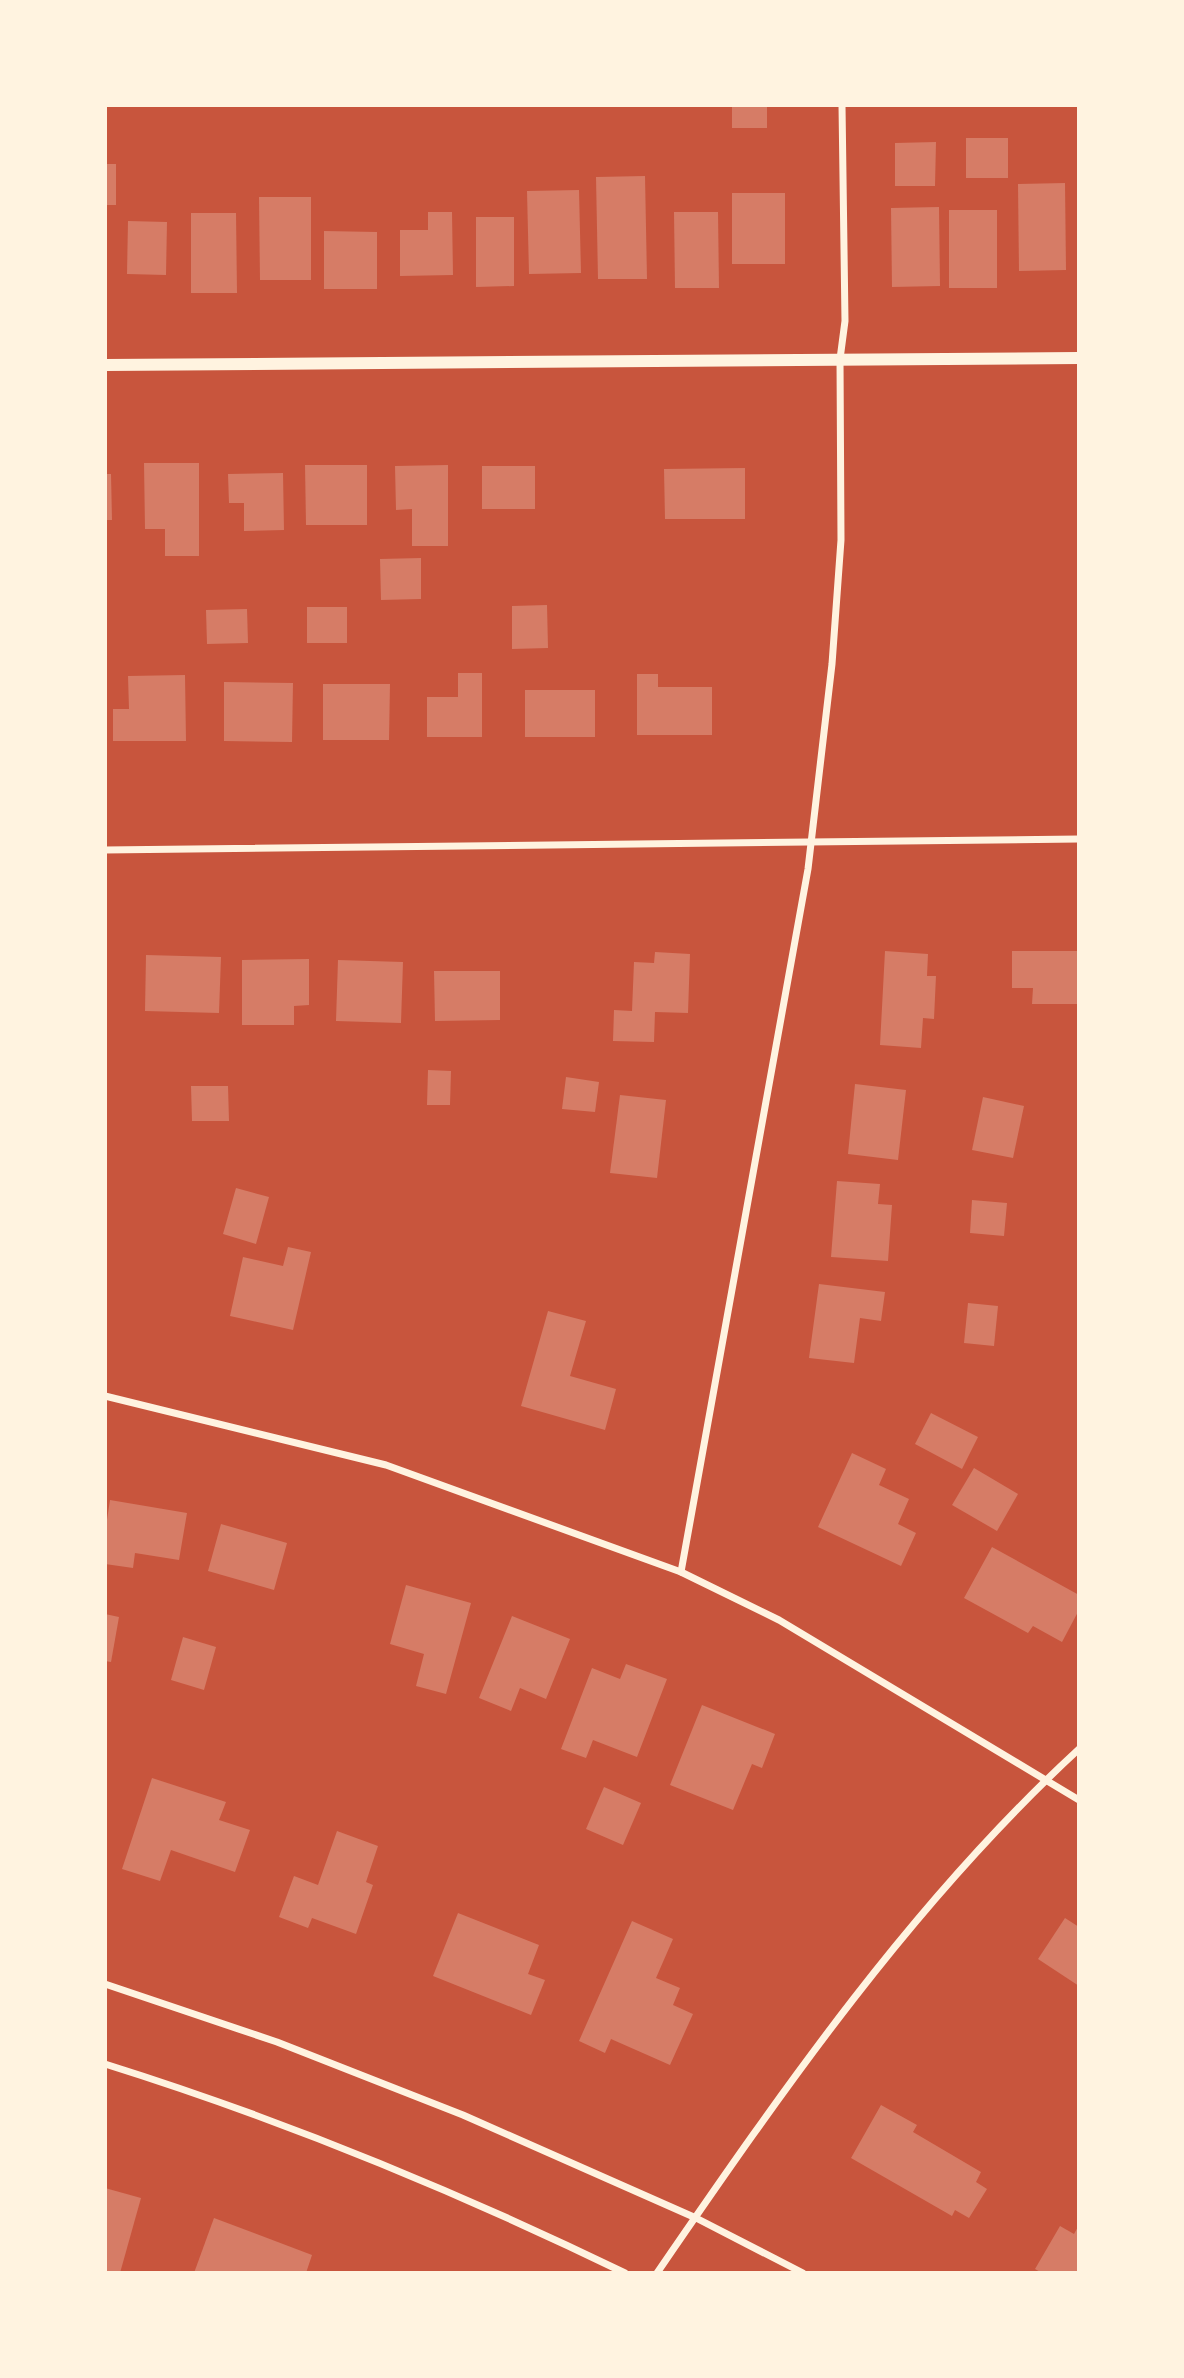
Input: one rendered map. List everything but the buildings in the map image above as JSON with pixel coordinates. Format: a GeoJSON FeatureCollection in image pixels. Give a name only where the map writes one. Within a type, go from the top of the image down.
{"type":"FeatureCollection","features":[{"type":"Feature","properties":{"kind":"street"},"geometry":{"type":"LineString","coordinates":[[681,1572],[813,841],[832,664],[841,540],[840,359],[845,321],[842,105]]}},
{"type":"Feature","properties":{"kind":"street"},"geometry":{"type":"LineString","coordinates":[[105,365],[1079,358]]}},
{"type":"Feature","properties":{"kind":"street"},"geometry":{"type":"LineString","coordinates":[[105,850],[1079,839]]}},
{"type":"Feature","properties":{"kind":"street"},"geometry":{"type":"LineString","coordinates":[[105,1396],[386,1465],[681,1572],[779,1620],[1079,1800]]}},
{"type":"Feature","properties":{"kind":"street"},"geometry":{"type":"LineString","coordinates":[[657,2273],[844,2010],[937,1895],[1046,1779],[1079,1749]]}},
{"type":"Feature","properties":{"kind":"street"},"geometry":{"type":"LineString","coordinates":[[105,1984],[277,2042],[439,2106],[696,2218],[803,2273]]}},
{"type":"Feature","properties":{"kind":"street"},"geometry":{"type":"LineString","coordinates":[[105,2064],[267,2119],[393,2167],[519,2221],[625,2273]]}}]}
